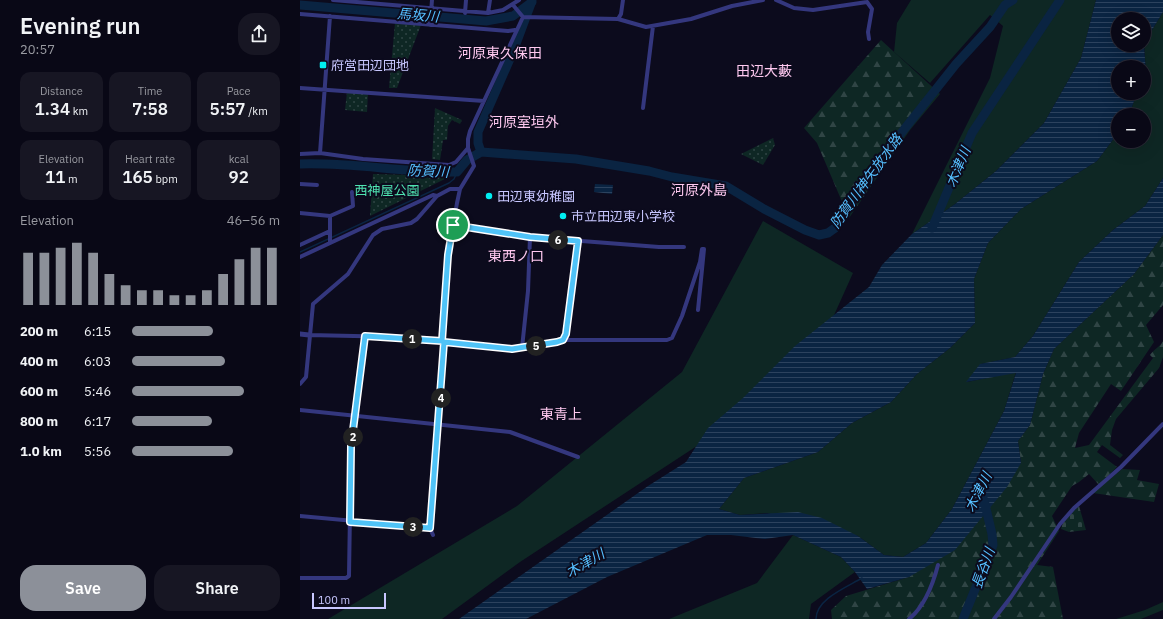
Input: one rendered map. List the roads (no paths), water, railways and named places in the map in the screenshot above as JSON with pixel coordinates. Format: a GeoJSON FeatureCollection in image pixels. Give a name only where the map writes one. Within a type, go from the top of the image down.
{"type":"FeatureCollection","features":[{"type":"Feature","properties":{"kind":"street"},"geometry":{"type":"LineString","coordinates":[[333,0],[431,11],[465,13],[488,13],[503,10],[514,6],[519,0]]}},
{"type":"Feature","properties":{"kind":"street"},"geometry":{"type":"LineString","coordinates":[[430,23],[432,0]]}},
{"type":"Feature","properties":{"kind":"street"},"geometry":{"type":"LineString","coordinates":[[465,13],[466,0]]}},
{"type":"Feature","properties":{"kind":"street"},"geometry":{"type":"LineString","coordinates":[[488,13],[490,0]]}},
{"type":"Feature","properties":{"kind":"street"},"geometry":{"type":"LineString","coordinates":[[618,19],[621,14],[623,0]]}},
{"type":"Feature","properties":{"kind":"street"},"geometry":{"type":"LineString","coordinates":[[514,6],[523,16],[618,19],[636,25],[653,26],[691,19],[732,6],[763,0]]}},
{"type":"Feature","properties":{"kind":"street"},"geometry":{"type":"LineString","coordinates":[[776,0],[794,8],[813,10],[868,1],[872,9],[868,32],[869,38]]}},
{"type":"Feature","properties":{"kind":"street"},"geometry":{"type":"LineString","coordinates":[[300,14],[430,23],[508,31],[515,30]]}},
{"type":"Feature","properties":{"kind":"street"},"geometry":{"type":"LineString","coordinates":[[320,153],[330,16]]}},
{"type":"Feature","properties":{"kind":"street"},"geometry":{"type":"LineString","coordinates":[[433,535],[430,528],[439,424],[448,255],[453,225],[460,189],[472,170],[473,163],[469,150],[468,139],[515,30],[523,16]]}},
{"type":"Feature","properties":{"kind":"street"},"geometry":{"type":"LineString","coordinates":[[643,108],[653,26]]}},
{"type":"Feature","properties":{"kind":"street"},"geometry":{"type":"LineString","coordinates":[[300,88],[484,101]]}},
{"type":"Feature","properties":{"kind":"street"},"geometry":{"type":"LineString","coordinates":[[300,154],[320,153],[363,159],[449,165],[456,162],[469,150]]}},
{"type":"Feature","properties":{"kind":"street"},"geometry":{"type":"LineString","coordinates":[[300,184],[317,186]]}},
{"type":"Feature","properties":{"kind":"street"},"geometry":{"type":"LineString","coordinates":[[300,384],[306,377],[313,304],[348,274],[373,235],[382,228],[411,224],[437,196],[450,189],[460,189]]}},
{"type":"Feature","properties":{"kind":"street"},"geometry":{"type":"LineString","coordinates":[[300,213],[330,216],[353,206],[352,192]]}},
{"type":"Feature","properties":{"kind":"street"},"geometry":{"type":"LineString","coordinates":[[300,257],[433,195],[437,196]]}},
{"type":"Feature","properties":{"kind":"street"},"geometry":{"type":"LineString","coordinates":[[330,216],[330,243]]}},
{"type":"Feature","properties":{"kind":"street"},"geometry":{"type":"LineString","coordinates":[[453,225],[530,237],[660,247],[684,247]]}},
{"type":"Feature","properties":{"kind":"street"},"geometry":{"type":"LineString","coordinates":[[300,245],[330,231]]}},
{"type":"Feature","properties":{"kind":"street"},"geometry":{"type":"LineString","coordinates":[[522,348],[528,291],[530,237]]}},
{"type":"Feature","properties":{"kind":"street"},"geometry":{"type":"LineString","coordinates":[[563,340],[571,299],[578,241]]}},
{"type":"Feature","properties":{"kind":"street"},"geometry":{"type":"LineString","coordinates":[[300,334],[443,341],[512,349],[563,340],[667,340],[672,338],[682,316],[700,262],[702,250],[704,249],[698,310]]}},
{"type":"Feature","properties":{"kind":"street"},"geometry":{"type":"LineString","coordinates":[[300,578],[346,578],[349,576],[351,446],[365,336]]}},
{"type":"Feature","properties":{"kind":"street"},"geometry":{"type":"LineString","coordinates":[[300,410],[510,432],[578,457]]}},
{"type":"Feature","properties":{"kind":"street"},"geometry":{"type":"LineString","coordinates":[[994,619],[1011,597],[1060,524],[1074,508],[1121,467],[1163,424]]}},
{"type":"Feature","properties":{"kind":"street"},"geometry":{"type":"LineString","coordinates":[[300,516],[350,522],[430,528]]}},
{"type":"Feature","properties":{"kind":"street"},"geometry":{"type":"LineString","coordinates":[[909,619],[921,605],[932,586],[938,565]]}},
{"type":"Feature","properties":{"kind":"water"},"geometry":{"type":"Polygon","coordinates":[[[1096,0],[1163,0],[1163,12],[1151,32],[1151,12],[1111,12],[1111,52],[1144,52],[1145,60],[1111,60],[1111,100],[1134,100],[1132,108],[1111,108],[1111,142],[1097,161],[1021,209],[988,243],[974,279],[975,323],[950,348],[917,374],[891,402],[852,423],[818,452],[744,478],[719,509],[740,515],[798,512],[822,518],[858,536],[884,555],[903,557],[926,543],[952,509],[1004,411],[1016,373],[966,382],[980,364],[1015,357],[1033,336],[1079,262],[1113,230],[1145,206],[1163,178],[1163,235],[1134,274],[1054,349],[1043,374],[1030,425],[1018,441],[1021,463],[1007,487],[955,550],[909,577],[867,589],[855,572],[841,557],[793,535],[765,539],[731,535],[707,535],[607,577],[526,619],[459,619],[648,486],[686,462],[708,428],[743,398],[795,346],[869,287],[882,265],[912,234],[955,204],[996,171],[1044,123],[1081,58],[1096,0]]]}},
{"type":"Feature","properties":{"kind":"water"},"geometry":{"type":"Polygon","coordinates":[[[595,184],[613,185],[612,194],[594,192],[595,184]]]}},
{"type":"Feature","properties":{"kind":"waterway","name":"防賀川神矢放水路"},"geometry":{"type":"LineString","coordinates":[[481,152],[576,159],[726,186],[764,209],[805,230],[819,235],[828,233],[835,228],[883,156],[956,64],[990,27],[1005,5],[1013,0]]}},
{"type":"Feature","properties":{"kind":"waterway","name":"木津川"},"geometry":{"type":"LineString","coordinates":[[932,228],[972,133],[1060,0]]}},
{"type":"Feature","properties":{"kind":"waterway","name":"防賀川"},"geometry":{"type":"LineString","coordinates":[[481,152],[478,143],[478,132],[513,52],[532,1]]}},
{"type":"Feature","properties":{"kind":"waterway","name":"馬坂川"},"geometry":{"type":"LineString","coordinates":[[300,5],[486,21],[513,16],[532,2]]}},
{"type":"Feature","properties":{"kind":"waterway","name":"防賀川"},"geometry":{"type":"LineString","coordinates":[[300,164],[457,172],[467,160],[481,152]]}},
{"type":"Feature","properties":{"kind":"waterway"},"geometry":{"type":"LineString","coordinates":[[300,252],[449,183],[454,179],[457,172]]}},
{"type":"Feature","properties":{"kind":"waterway","name":"長谷川"},"geometry":{"type":"LineString","coordinates":[[963,619],[993,545],[984,500]]}},
{"type":"Feature","properties":{"kind":"waterway"},"geometry":{"type":"LineString","coordinates":[[816,619],[817,612],[821,605],[833,594],[862,578]]}},
{"type":"Feature","properties":{"kind":"place","name":"府営田辺団地"},"geometry":{"type":"Point","coordinates":[323,65]}},
{"type":"Feature","properties":{"kind":"place","name":"田辺東幼稚園"},"geometry":{"type":"Point","coordinates":[489,196]}},
{"type":"Feature","properties":{"kind":"place","name":"市立田辺東小学校"},"geometry":{"type":"Point","coordinates":[563,216]}},
{"type":"Feature","properties":{"kind":"district","name":"河原東久保田"},"geometry":{"type":"Point","coordinates":[500,53]}},
{"type":"Feature","properties":{"kind":"district","name":"田辺大藪"},"geometry":{"type":"Point","coordinates":[764,71]}},
{"type":"Feature","properties":{"kind":"district","name":"河原室垣外"},"geometry":{"type":"Point","coordinates":[524,122]}},
{"type":"Feature","properties":{"kind":"district","name":"河原外島"},"geometry":{"type":"Point","coordinates":[699,190]}},
{"type":"Feature","properties":{"kind":"district","name":"東西ノ口"},"geometry":{"type":"Point","coordinates":[516,256]}},
{"type":"Feature","properties":{"kind":"district","name":"東青上"},"geometry":{"type":"Point","coordinates":[561,414]}},
{"type":"Feature","properties":{"kind":"park label","name":"西神屋公園"},"geometry":{"type":"Point","coordinates":[387,190]}}]}
